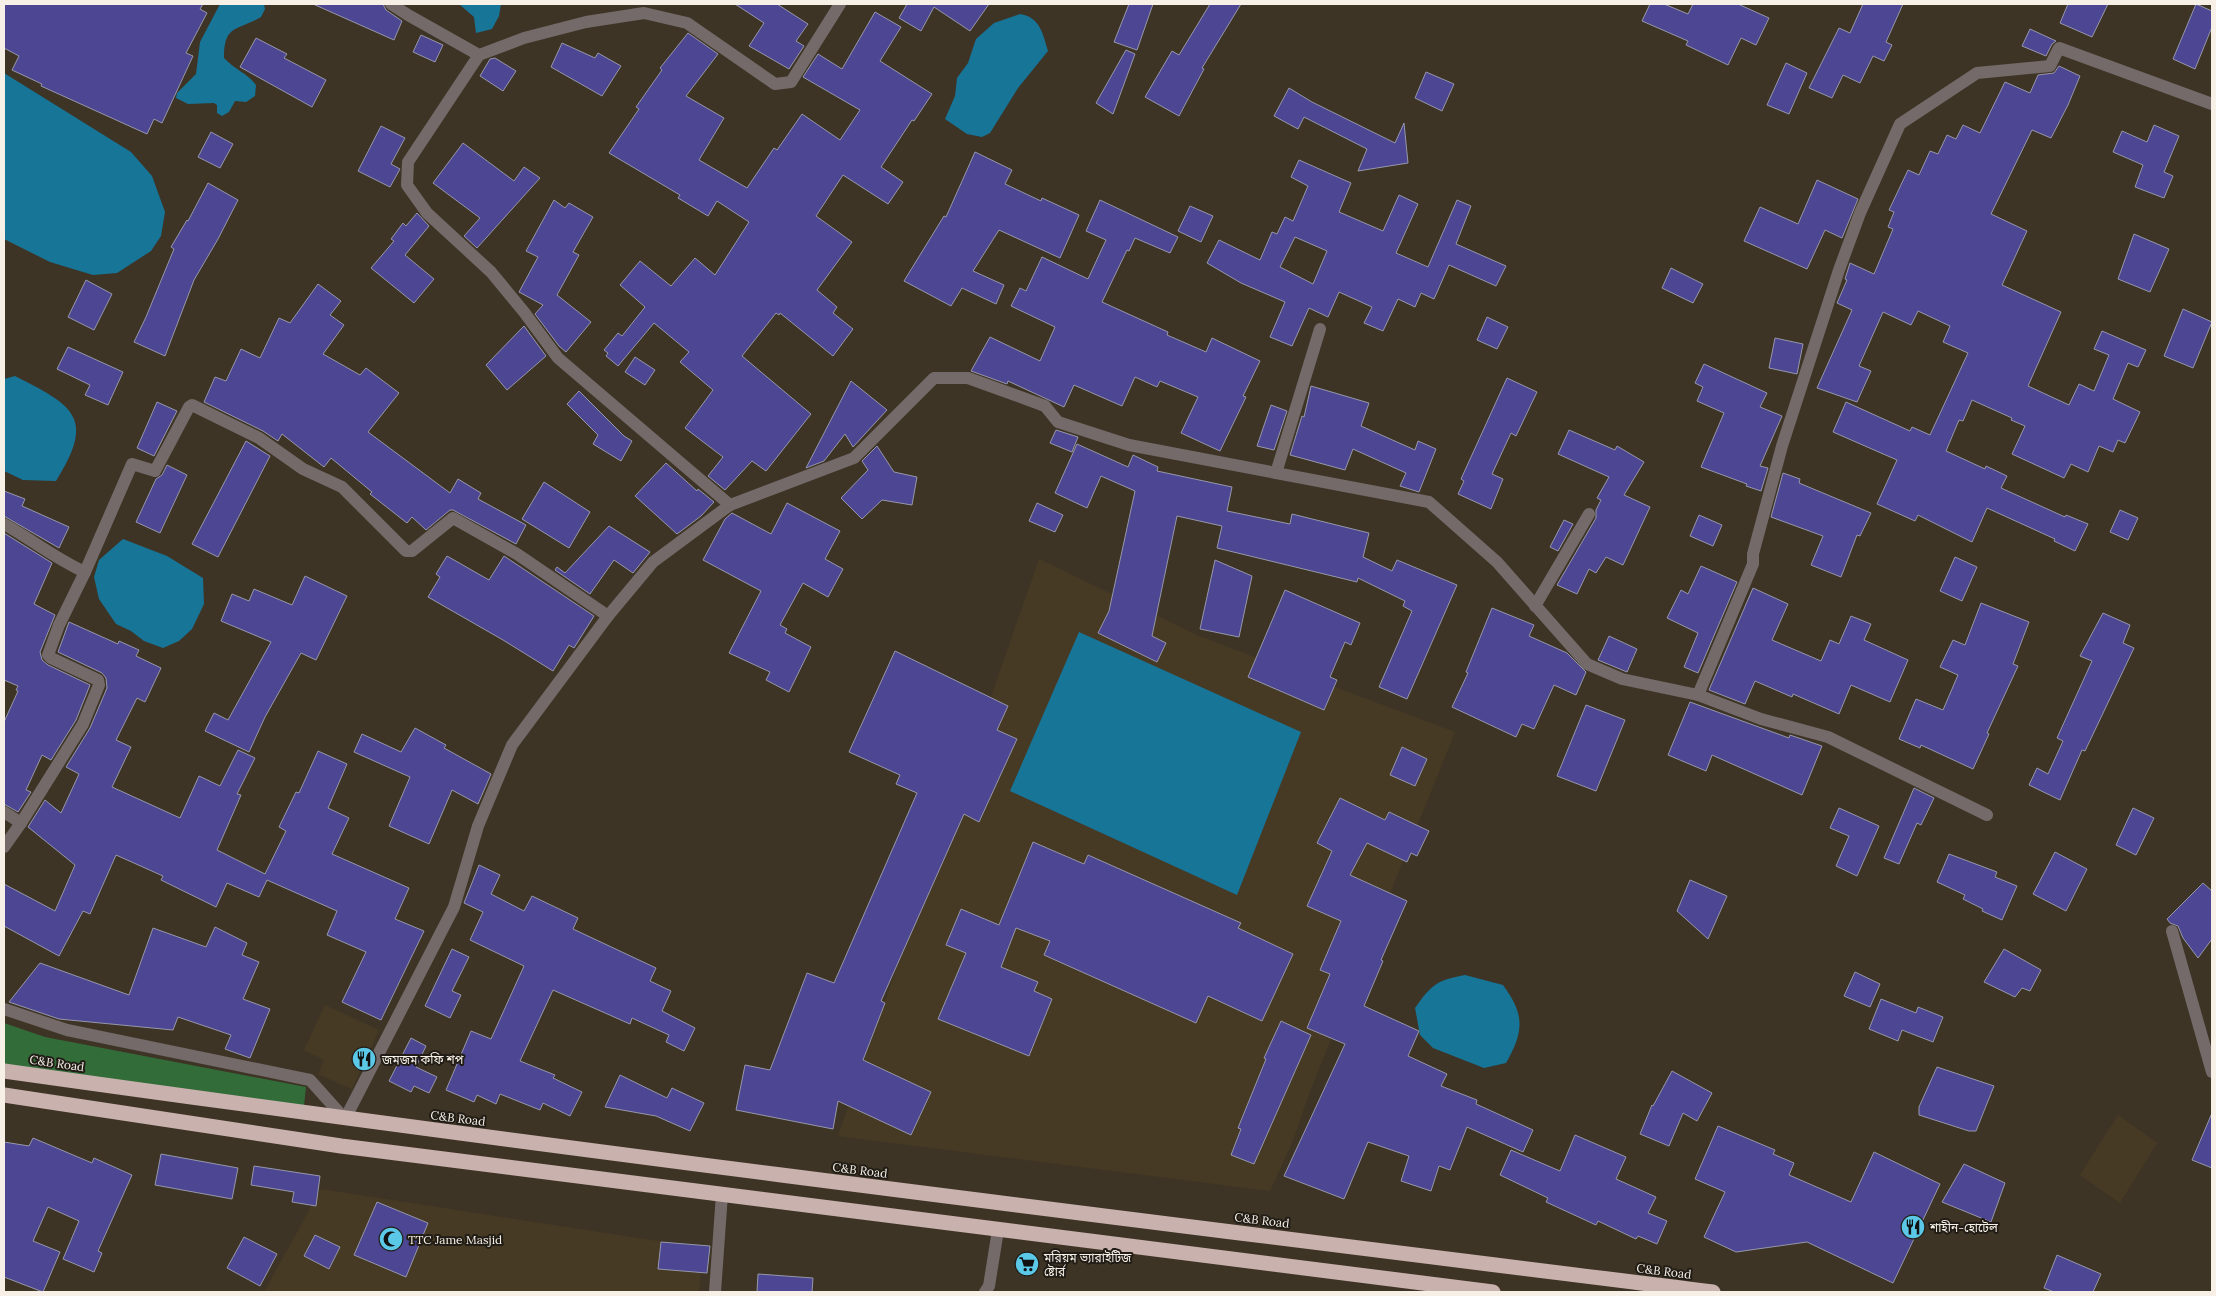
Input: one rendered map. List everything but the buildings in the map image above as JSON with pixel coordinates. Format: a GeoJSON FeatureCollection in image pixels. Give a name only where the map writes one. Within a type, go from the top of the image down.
{"type":"FeatureCollection","features":[{"type":"Feature","properties":{"kind":"highway","name":"C&B Road"},"geometry":{"type":"LineString","coordinates":[[4,1071],[345,1119],[1713,1292]]}},
{"type":"Feature","properties":{"kind":"highway"},"geometry":{"type":"LineString","coordinates":[[4,1095],[341,1146],[1493,1292]]}},
{"type":"Feature","properties":{"kind":"street"},"geometry":{"type":"LineString","coordinates":[[391,4],[480,55]]}},
{"type":"Feature","properties":{"kind":"street"},"geometry":{"type":"LineString","coordinates":[[730,505],[558,358],[524,312],[490,272],[427,213],[407,185],[408,162],[480,55],[524,38],[577,25],[644,13],[687,24],[775,84],[792,82],[840,4]]}},
{"type":"Feature","properties":{"kind":"street"},"geometry":{"type":"LineString","coordinates":[[1698,695],[1753,564],[1753,554],[1782,446],[1838,270],[1860,212],[1900,124],[1977,73],[2050,66],[2059,48],[2212,104]]}},
{"type":"Feature","properties":{"kind":"street"},"geometry":{"type":"LineString","coordinates":[[1276,473],[1320,329]]}},
{"type":"Feature","properties":{"kind":"street"},"geometry":{"type":"LineString","coordinates":[[4,1009],[67,1030],[310,1080],[345,1119],[454,907],[478,826],[512,745],[608,616],[653,562],[730,505],[854,458],[934,378],[968,378],[1045,406],[1058,422],[1129,445],[1429,502],[1497,562],[1587,664],[1622,679],[1698,695],[1761,719],[1828,737],[1987,815]]}},
{"type":"Feature","properties":{"kind":"street"},"geometry":{"type":"LineString","coordinates":[[4,846],[21,823],[83,724],[99,685],[98,680],[48,655],[59,625],[85,572],[132,464],[155,471],[189,407],[192,405],[259,438],[303,469],[342,487],[406,551],[412,551],[453,518],[517,554],[608,616]]}},
{"type":"Feature","properties":{"kind":"street"},"geometry":{"type":"LineString","coordinates":[[1536,606],[1589,514]]}},
{"type":"Feature","properties":{"kind":"street"},"geometry":{"type":"LineString","coordinates":[[4,524],[29,538],[67,564],[85,572]]}},
{"type":"Feature","properties":{"kind":"street"},"geometry":{"type":"LineString","coordinates":[[4,812],[21,823]]}},
{"type":"Feature","properties":{"kind":"street"},"geometry":{"type":"LineString","coordinates":[[2172,931],[2212,1072]]}},
{"type":"Feature","properties":{"kind":"street"},"geometry":{"type":"LineString","coordinates":[[715,1292],[722,1194]]}},
{"type":"Feature","properties":{"kind":"street"},"geometry":{"type":"LineString","coordinates":[[985,1292],[989,1286],[998,1230]]}},
{"type":"Feature","properties":{"kind":"shaded area"},"geometry":{"type":"Polygon","coordinates":[[[1039,559],[1199,636],[1455,732],[1311,1089],[1292,1143],[1270,1191],[838,1136],[1039,559]]]}},
{"type":"Feature","properties":{"kind":"shaded area"},"geometry":{"type":"Polygon","coordinates":[[[325,1005],[379,1030],[352,1089],[318,1074],[324,1060],[304,1050],[325,1005]]]}},
{"type":"Feature","properties":{"kind":"shaded area"},"geometry":{"type":"Polygon","coordinates":[[[2118,1115],[2157,1143],[2120,1203],[2080,1175],[2118,1115]]]}},
{"type":"Feature","properties":{"kind":"shaded area"},"geometry":{"type":"Polygon","coordinates":[[[321,1189],[703,1248],[699,1292],[264,1292],[321,1189]]]}},
{"type":"Feature","properties":{"kind":"green space"},"geometry":{"type":"Polygon","coordinates":[[[4,1023],[45,1037],[306,1087],[303,1115],[4,1068],[4,1023]]]}},
{"type":"Feature","properties":{"kind":"water"},"geometry":{"type":"Polygon","coordinates":[[[220,4],[264,4],[265,9],[261,17],[233,30],[226,39],[224,58],[249,77],[256,85],[255,96],[246,102],[235,101],[229,112],[222,116],[217,113],[217,105],[214,103],[188,104],[176,98],[177,93],[196,74],[200,42],[220,4]]]}},
{"type":"Feature","properties":{"kind":"water"},"geometry":{"type":"Polygon","coordinates":[[[459,4],[501,4],[499,16],[492,29],[476,33],[474,17],[459,4]]]}},
{"type":"Feature","properties":{"kind":"water"},"geometry":{"type":"Polygon","coordinates":[[[1020,14],[1032,19],[1040,27],[1048,51],[1018,88],[990,133],[982,137],[967,134],[945,119],[955,96],[957,78],[968,63],[976,39],[994,23],[1020,14]]]}},
{"type":"Feature","properties":{"kind":"water"},"geometry":{"type":"Polygon","coordinates":[[[4,73],[131,152],[152,176],[165,212],[161,236],[151,251],[117,273],[93,275],[50,262],[4,239],[4,73]]]}},
{"type":"Feature","properties":{"kind":"water"},"geometry":{"type":"Polygon","coordinates":[[[15,376],[51,396],[64,405],[72,415],[76,427],[75,442],[56,481],[23,480],[4,471],[4,379],[15,376]]]}},
{"type":"Feature","properties":{"kind":"water"},"geometry":{"type":"Polygon","coordinates":[[[123,539],[167,556],[203,578],[204,604],[192,629],[179,641],[163,648],[144,641],[131,631],[116,624],[99,599],[94,577],[99,560],[123,539]]]}},
{"type":"Feature","properties":{"kind":"water"},"geometry":{"type":"Polygon","coordinates":[[[1079,632],[1301,732],[1237,895],[1010,791],[1079,632]]]}},
{"type":"Feature","properties":{"kind":"water"},"geometry":{"type":"Polygon","coordinates":[[[1465,975],[1503,985],[1515,1005],[1520,1023],[1519,1032],[1506,1063],[1484,1068],[1433,1048],[1420,1035],[1415,1008],[1421,1000],[1435,985],[1448,979],[1465,975]]]}},
{"type":"Feature","properties":{"kind":"place","name":"জমজম কফি শপ"},"geometry":{"type":"Point","coordinates":[364,1059]}},
{"type":"Feature","properties":{"kind":"place","name":"শাহীন-হোটেল"},"geometry":{"type":"Point","coordinates":[1913,1227]}},
{"type":"Feature","properties":{"kind":"place","name":"TTC Jame Masjid"},"geometry":{"type":"Point","coordinates":[391,1239]}},
{"type":"Feature","properties":{"kind":"place","name":"মরিয়ম ভ্যারাইটিজ ষ্টোর্র"},"geometry":{"type":"Point","coordinates":[1027,1264]}}]}
